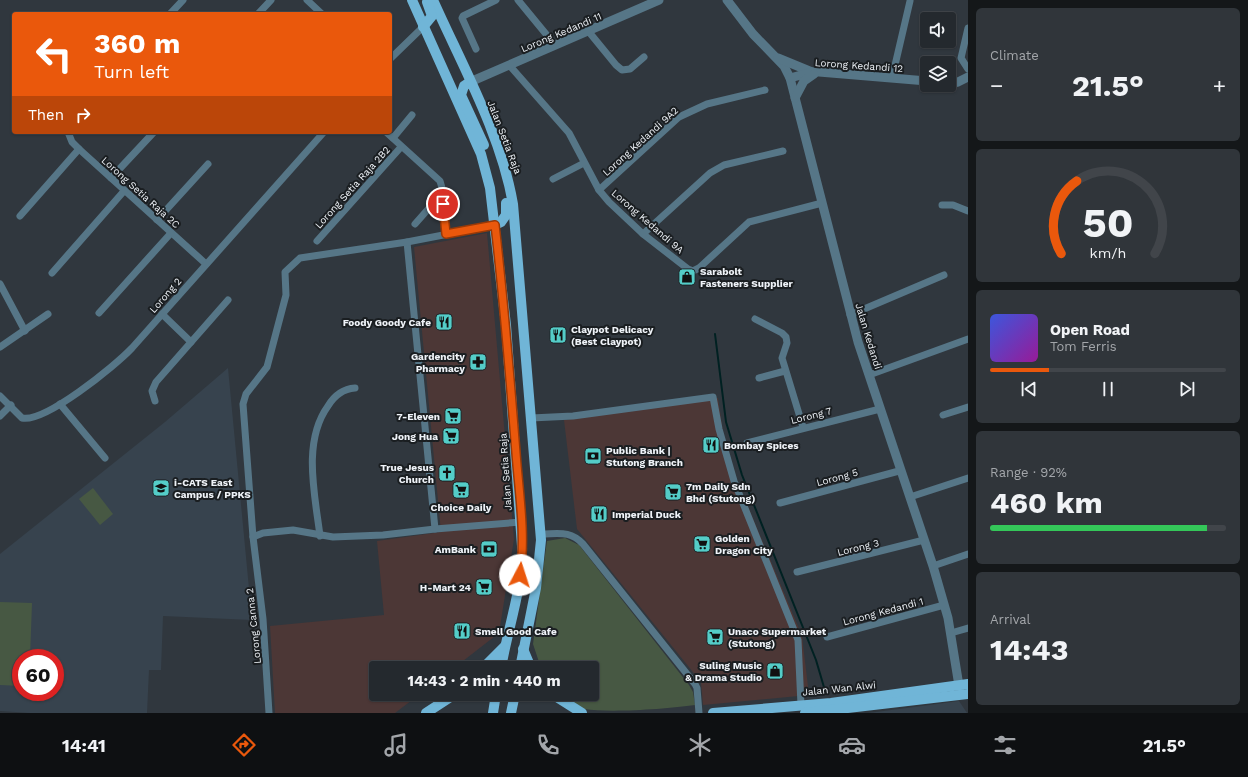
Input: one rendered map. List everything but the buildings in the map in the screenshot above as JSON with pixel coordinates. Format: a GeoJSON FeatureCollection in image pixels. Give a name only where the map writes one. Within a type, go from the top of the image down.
{"type":"FeatureCollection","features":[{"type":"Feature","properties":{"kind":"main road","name":"Jalan Setia Raja"},"geometry":{"type":"LineString","coordinates":[[412,0],[481,154],[490,188],[506,325],[521,522],[522,562],[518,590],[502,661]]}},
{"type":"Feature","properties":{"kind":"main road"},"geometry":{"type":"LineString","coordinates":[[424,27],[432,16],[426,0]]}},
{"type":"Feature","properties":{"kind":"main road","name":"Jalan Setia Raja"},"geometry":{"type":"LineString","coordinates":[[433,0],[482,107],[496,141],[510,186],[541,534],[536,588],[521,661]]}},
{"type":"Feature","properties":{"kind":"main road"},"geometry":{"type":"LineString","coordinates":[[470,82],[464,86],[461,95],[478,130],[493,168],[495,181],[490,188]]}},
{"type":"Feature","properties":{"kind":"main road"},"geometry":{"type":"LineString","coordinates":[[482,107],[480,120],[500,171],[507,211],[504,218],[495,225]]}},
{"type":"Feature","properties":{"kind":"main road"},"geometry":{"type":"LineString","coordinates":[[516,460],[519,424],[522,420],[531,418]]}},
{"type":"Feature","properties":{"kind":"main road"},"geometry":{"type":"LineString","coordinates":[[490,661],[505,646]]}},
{"type":"Feature","properties":{"kind":"main road"},"geometry":{"type":"LineString","coordinates":[[523,649],[528,661]]}},
{"type":"Feature","properties":{"kind":"main road","name":"Jalan Wan Alwi"},"geometry":{"type":"LineString","coordinates":[[713,713],[827,707],[964,689]]}},
{"type":"Feature","properties":{"kind":"main road"},"geometry":{"type":"LineString","coordinates":[[426,713],[444,701]]}},
{"type":"Feature","properties":{"kind":"main road"},"geometry":{"type":"LineString","coordinates":[[492,713],[495,701]]}},
{"type":"Feature","properties":{"kind":"main road"},"geometry":{"type":"LineString","coordinates":[[511,713],[514,701]]}},
{"type":"Feature","properties":{"kind":"main road"},"geometry":{"type":"LineString","coordinates":[[563,701],[582,713]]}},
{"type":"Feature","properties":{"kind":"street"},"geometry":{"type":"LineString","coordinates":[[172,12],[183,0]]}},
{"type":"Feature","properties":{"kind":"street"},"geometry":{"type":"LineString","coordinates":[[260,12],[271,0]]}},
{"type":"Feature","properties":{"kind":"street"},"geometry":{"type":"LineString","coordinates":[[476,49],[462,18],[463,16],[496,0]]}},
{"type":"Feature","properties":{"kind":"street"},"geometry":{"type":"LineString","coordinates":[[518,0],[555,45]]}},
{"type":"Feature","properties":{"kind":"street","name":"Lorong Kedandi 11"},"geometry":{"type":"LineString","coordinates":[[470,82],[589,32],[659,0]]}},
{"type":"Feature","properties":{"kind":"street","name":"Jalan Kedandi"},"geometry":{"type":"LineString","coordinates":[[727,0],[753,34],[777,58],[790,78],[850,315],[899,471],[910,497],[933,566],[964,689]]}},
{"type":"Feature","properties":{"kind":"street"},"geometry":{"type":"LineString","coordinates":[[310,1],[320,12]]}},
{"type":"Feature","properties":{"kind":"street"},"geometry":{"type":"LineString","coordinates":[[892,78],[910,1]]}},
{"type":"Feature","properties":{"kind":"street"},"geometry":{"type":"LineString","coordinates":[[392,57],[424,27]]}},
{"type":"Feature","properties":{"kind":"street"},"geometry":{"type":"LineString","coordinates":[[956,82],[968,76],[961,58],[968,29]]}},
{"type":"Feature","properties":{"kind":"street"},"geometry":{"type":"LineString","coordinates":[[589,32],[616,65],[622,70],[630,69],[644,57]]}},
{"type":"Feature","properties":{"kind":"street"},"geometry":{"type":"LineString","coordinates":[[777,58],[816,72],[804,82],[795,98]]}},
{"type":"Feature","properties":{"kind":"street","name":"Lorong Kedandi 9A"},"geometry":{"type":"LineString","coordinates":[[510,66],[569,133],[599,190],[609,202],[643,234],[688,269],[693,271],[699,268],[749,222],[822,203]]}},
{"type":"Feature","properties":{"kind":"street","name":"Lorong Kedandi 12"},"geometry":{"type":"LineString","coordinates":[[790,78],[816,72],[920,80]]}},
{"type":"Feature","properties":{"kind":"street","name":"Lorong Kedandi 9A2"},"geometry":{"type":"LineString","coordinates":[[599,190],[679,116],[707,104],[765,90]]}},
{"type":"Feature","properties":{"kind":"street"},"geometry":{"type":"LineString","coordinates":[[393,138],[412,115]]}},
{"type":"Feature","properties":{"kind":"street","name":"Lorong Setia Raja 2C"},"geometry":{"type":"LineString","coordinates":[[68,134],[69,138],[79,149],[206,264]]}},
{"type":"Feature","properties":{"kind":"street"},"geometry":{"type":"LineString","coordinates":[[111,178],[152,134]]}},
{"type":"Feature","properties":{"kind":"street","name":"Lorong 2"},"geometry":{"type":"LineString","coordinates":[[0,396],[11,405],[22,418],[27,419],[43,415],[122,358],[322,134]]}},
{"type":"Feature","properties":{"kind":"street"},"geometry":{"type":"LineString","coordinates":[[388,134],[440,181],[446,234]]}},
{"type":"Feature","properties":{"kind":"street","name":"Lorong Setia Raja 2B2"},"geometry":{"type":"LineString","coordinates":[[317,241],[401,146]]}},
{"type":"Feature","properties":{"kind":"street"},"geometry":{"type":"LineString","coordinates":[[20,216],[79,149]]}},
{"type":"Feature","properties":{"kind":"street"},"geometry":{"type":"LineString","coordinates":[[643,234],[710,173],[724,165],[783,151]]}},
{"type":"Feature","properties":{"kind":"street"},"geometry":{"type":"LineString","coordinates":[[553,178],[584,163]]}},
{"type":"Feature","properties":{"kind":"street"},"geometry":{"type":"LineString","coordinates":[[157,220],[208,164]]}},
{"type":"Feature","properties":{"kind":"street"},"geometry":{"type":"LineString","coordinates":[[52,273],[124,191]]}},
{"type":"Feature","properties":{"kind":"street"},"geometry":{"type":"LineString","coordinates":[[415,224],[430,207],[443,204]]}},
{"type":"Feature","properties":{"kind":"street"},"geometry":{"type":"LineString","coordinates":[[942,205],[953,206],[968,211]]}},
{"type":"Feature","properties":{"kind":"street","name":"Lorong Canna 2"},"geometry":{"type":"LineString","coordinates":[[269,713],[263,619],[252,529],[243,404],[246,394],[267,367],[286,295],[286,272],[300,258],[407,242],[495,225]]}},
{"type":"Feature","properties":{"kind":"street"},"geometry":{"type":"LineString","coordinates":[[99,313],[171,233]]}},
{"type":"Feature","properties":{"kind":"street"},"geometry":{"type":"LineString","coordinates":[[407,242],[435,529]]}},
{"type":"Feature","properties":{"kind":"street"},"geometry":{"type":"LineString","coordinates":[[850,315],[944,275]]}},
{"type":"Feature","properties":{"kind":"street"},"geometry":{"type":"LineString","coordinates":[[0,284],[25,331]]}},
{"type":"Feature","properties":{"kind":"street"},"geometry":{"type":"LineString","coordinates":[[155,401],[152,391],[156,382],[228,300]]}},
{"type":"Feature","properties":{"kind":"street"},"geometry":{"type":"LineString","coordinates":[[0,347],[48,314]]}},
{"type":"Feature","properties":{"kind":"street"},"geometry":{"type":"LineString","coordinates":[[162,314],[191,342]]}},
{"type":"Feature","properties":{"kind":"street"},"geometry":{"type":"LineString","coordinates":[[755,319],[782,333],[786,337],[787,343],[782,358],[802,427]]}},
{"type":"Feature","properties":{"kind":"street"},"geometry":{"type":"LineString","coordinates":[[869,375],[968,339]]}},
{"type":"Feature","properties":{"kind":"street"},"geometry":{"type":"LineString","coordinates":[[759,378],[785,371]]}},
{"type":"Feature","properties":{"kind":"street"},"geometry":{"type":"LineString","coordinates":[[320,536],[314,491],[313,449],[315,435],[320,420],[333,397],[348,388],[355,388]]}},
{"type":"Feature","properties":{"kind":"street"},"geometry":{"type":"LineString","coordinates":[[531,418],[573,416],[713,398],[716,417],[734,480],[798,640],[803,709]]}},
{"type":"Feature","properties":{"kind":"street"},"geometry":{"type":"LineString","coordinates":[[60,404],[105,458]]}},
{"type":"Feature","properties":{"kind":"street"},"geometry":{"type":"LineString","coordinates":[[0,416],[11,405]]}},
{"type":"Feature","properties":{"kind":"street"},"geometry":{"type":"LineString","coordinates":[[943,415],[968,407]]}},
{"type":"Feature","properties":{"kind":"street","name":"Lorong 7"},"geometry":{"type":"LineString","coordinates":[[747,442],[802,427],[880,409]]}},
{"type":"Feature","properties":{"kind":"street","name":"Lorong 5"},"geometry":{"type":"LineString","coordinates":[[780,503],[899,471]]}},
{"type":"Feature","properties":{"kind":"street"},"geometry":{"type":"LineString","coordinates":[[910,497],[968,478]]}},
{"type":"Feature","properties":{"kind":"street"},"geometry":{"type":"LineString","coordinates":[[253,538],[263,533],[293,530],[320,536],[382,535],[521,522]]}},
{"type":"Feature","properties":{"kind":"street"},"geometry":{"type":"LineString","coordinates":[[252,529],[263,533]]}},
{"type":"Feature","properties":{"kind":"street"},"geometry":{"type":"LineString","coordinates":[[541,534],[570,534],[583,544],[695,684],[697,688],[699,713]]}},
{"type":"Feature","properties":{"kind":"street","name":"Lorong 3"},"geometry":{"type":"LineString","coordinates":[[798,572],[924,540]]}},
{"type":"Feature","properties":{"kind":"street"},"geometry":{"type":"LineString","coordinates":[[933,566],[968,554]]}},
{"type":"Feature","properties":{"kind":"street","name":"Lorong Kedandi 1"},"geometry":{"type":"LineString","coordinates":[[827,637],[944,605]]}},
{"type":"Feature","properties":{"kind":"street"},"geometry":{"type":"LineString","coordinates":[[951,633],[968,628]]}},
{"type":"Feature","properties":{"kind":"shaded area"},"geometry":{"type":"Polygon","coordinates":[[[487,233],[514,539],[499,633],[463,661],[369,661],[369,701],[411,701],[395,713],[275,713],[270,626],[384,615],[377,541],[441,532],[414,247],[487,233]]]}},
{"type":"Feature","properties":{"kind":"shaded area","name":"i-CATS East Campus / PPKS"},"geometry":{"type":"Polygon","coordinates":[[[228,368],[252,620],[163,616],[161,670],[149,670],[147,713],[30,713],[0,711],[0,554],[165,422],[228,368]]]}},
{"type":"Feature","properties":{"kind":"shaded area"},"geometry":{"type":"Polygon","coordinates":[[[718,398],[723,432],[737,480],[802,636],[809,695],[703,705],[701,682],[577,529],[564,420],[718,398]]]}},
{"type":"Feature","properties":{"kind":"shaded area"},"geometry":{"type":"Polygon","coordinates":[[[959,701],[967,713],[868,713],[922,706],[959,701]]]}},
{"type":"Feature","properties":{"kind":"green space"},"geometry":{"type":"Polygon","coordinates":[[[93,488],[113,514],[100,525],[79,499],[93,488]]]}},
{"type":"Feature","properties":{"kind":"green space"},"geometry":{"type":"Polygon","coordinates":[[[565,538],[579,545],[689,685],[693,692],[695,705],[609,711],[584,709],[571,701],[599,701],[599,661],[539,661],[533,644],[547,541],[565,538]]]}},
{"type":"Feature","properties":{"kind":"green space"},"geometry":{"type":"Polygon","coordinates":[[[0,602],[32,603],[30,649],[12,649],[12,686],[0,685],[0,602]]]}},
{"type":"Feature","properties":{"kind":"waterway"},"geometry":{"type":"LineString","coordinates":[[715,334],[726,422],[742,475],[816,660],[826,694]]}},
{"type":"Feature","properties":{"kind":"place","name":"Sarabolt Fasteners Supplier"},"geometry":{"type":"Point","coordinates":[687,277]}},
{"type":"Feature","properties":{"kind":"place","name":"Foody Goody Cafe"},"geometry":{"type":"Point","coordinates":[444,322]}},
{"type":"Feature","properties":{"kind":"place","name":"Claypot Delicacy (Best Claypot)"},"geometry":{"type":"Point","coordinates":[558,335]}},
{"type":"Feature","properties":{"kind":"place","name":"Gardencity Pharmacy"},"geometry":{"type":"Point","coordinates":[478,362]}},
{"type":"Feature","properties":{"kind":"place","name":"7-Eleven"},"geometry":{"type":"Point","coordinates":[453,416]}},
{"type":"Feature","properties":{"kind":"place","name":"Jong Hua"},"geometry":{"type":"Point","coordinates":[451,436]}},
{"type":"Feature","properties":{"kind":"place","name":"Bombay Spices"},"geometry":{"type":"Point","coordinates":[711,445]}},
{"type":"Feature","properties":{"kind":"place","name":"Public Bank | Stutong Branch"},"geometry":{"type":"Point","coordinates":[593,456]}},
{"type":"Feature","properties":{"kind":"place","name":"True Jesus Church"},"geometry":{"type":"Point","coordinates":[447,473]}},
{"type":"Feature","properties":{"kind":"place","name":"i-CATS East Campus / PPKS"},"geometry":{"type":"Point","coordinates":[161,488]}},
{"type":"Feature","properties":{"kind":"place","name":"Choice Daily"},"geometry":{"type":"Point","coordinates":[461,490]}},
{"type":"Feature","properties":{"kind":"place","name":"7m Daily Sdn Bhd (Stutong)"},"geometry":{"type":"Point","coordinates":[673,492]}},
{"type":"Feature","properties":{"kind":"place","name":"Imperial Duck"},"geometry":{"type":"Point","coordinates":[599,514]}},
{"type":"Feature","properties":{"kind":"place","name":"Golden Dragon City"},"geometry":{"type":"Point","coordinates":[702,544]}},
{"type":"Feature","properties":{"kind":"place","name":"AmBank"},"geometry":{"type":"Point","coordinates":[489,549]}},
{"type":"Feature","properties":{"kind":"place","name":"H-Mart 24"},"geometry":{"type":"Point","coordinates":[484,587]}},
{"type":"Feature","properties":{"kind":"place","name":"Smell Good Cafe"},"geometry":{"type":"Point","coordinates":[462,631]}},
{"type":"Feature","properties":{"kind":"place","name":"Unaco Supermarket (Stutong)"},"geometry":{"type":"Point","coordinates":[715,637]}},
{"type":"Feature","properties":{"kind":"place","name":"Suling Music & Drama Studio"},"geometry":{"type":"Point","coordinates":[775,671]}},
{"type":"Feature","properties":{"kind":"route"},"geometry":{"type":"LineString","coordinates":[[443,204],[446,234],[495,225],[506,325],[521,522],[522,562],[520,575]]}}]}
